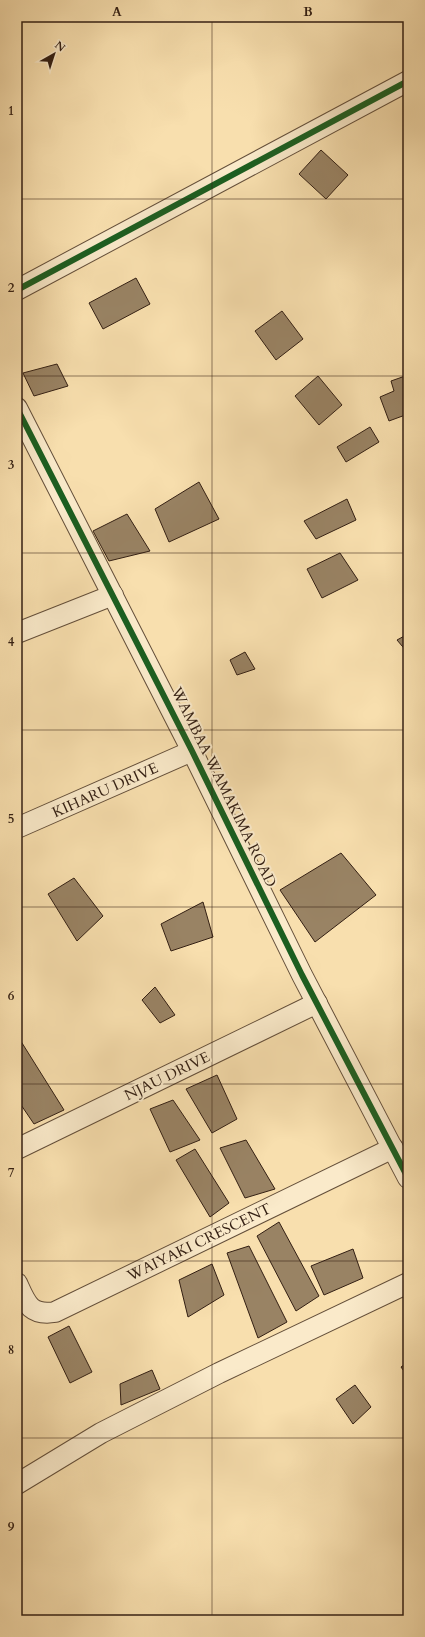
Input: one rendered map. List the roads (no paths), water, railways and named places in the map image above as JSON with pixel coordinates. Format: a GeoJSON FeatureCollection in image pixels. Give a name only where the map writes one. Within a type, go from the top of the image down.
{"type":"FeatureCollection","features":[{"type":"Feature","properties":{"kind":"street"},"geometry":{"type":"LineString","coordinates":[[17,290],[408,81]]}},
{"type":"Feature","properties":{"kind":"street","name":"WAMBAA WAMAKIMA ROAD"},"geometry":{"type":"LineString","coordinates":[[19,417],[113,595],[317,1004],[408,1178]]}},
{"type":"Feature","properties":{"kind":"street"},"geometry":{"type":"LineString","coordinates":[[17,634],[113,595]]}},
{"type":"Feature","properties":{"kind":"street","name":"KIHARU DRIVE"},"geometry":{"type":"LineString","coordinates":[[17,828],[192,752]]}},
{"type":"Feature","properties":{"kind":"street","name":"NJAU DRIVE"},"geometry":{"type":"LineString","coordinates":[[17,1149],[317,1004]]}},
{"type":"Feature","properties":{"kind":"street","name":"WAIYAKI CRESCENT"},"geometry":{"type":"LineString","coordinates":[[17,1283],[26,1303],[33,1310],[43,1314],[54,1312],[393,1148]]}},
{"type":"Feature","properties":{"kind":"street"},"geometry":{"type":"LineString","coordinates":[[17,1484],[101,1433],[219,1373],[408,1283]]}}]}
